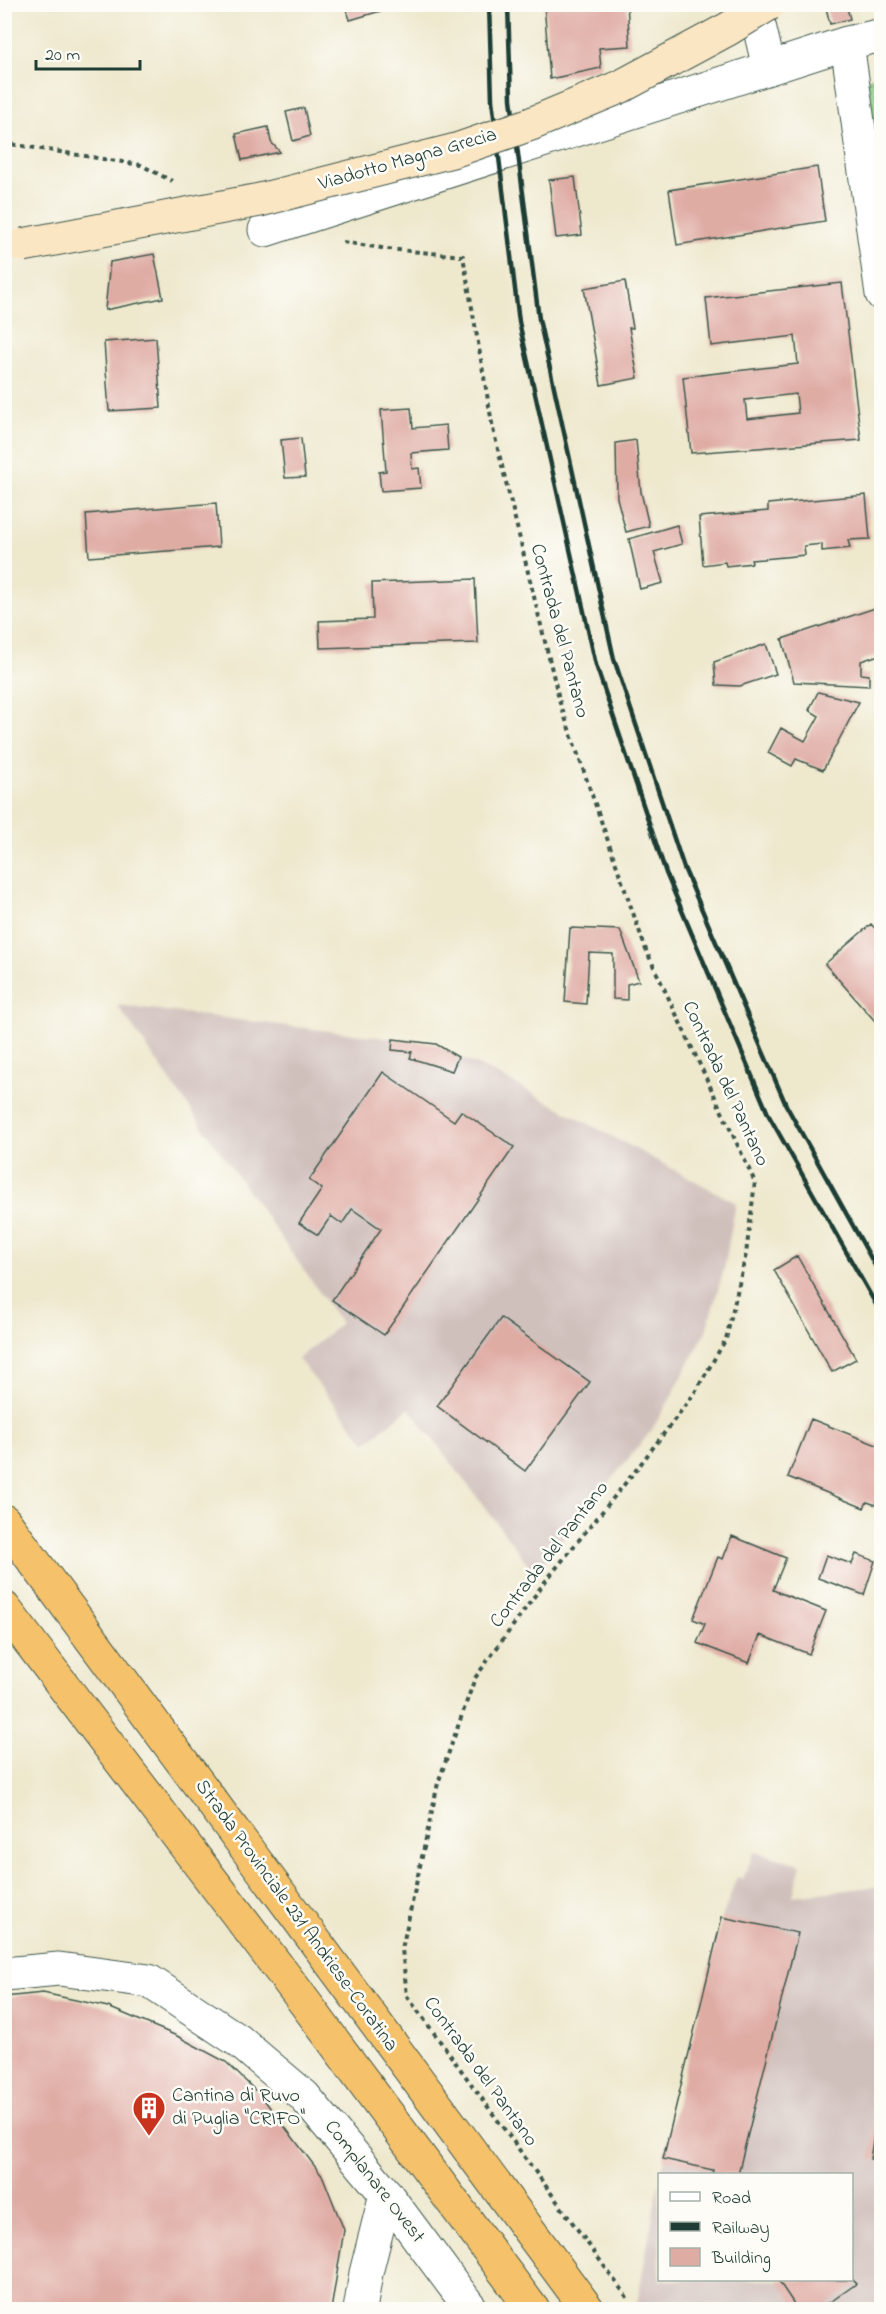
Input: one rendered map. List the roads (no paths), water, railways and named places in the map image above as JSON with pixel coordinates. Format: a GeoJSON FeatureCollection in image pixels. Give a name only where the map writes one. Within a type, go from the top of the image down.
{"type":"FeatureCollection","features":[{"type":"Feature","properties":{"kind":"highway"},"geometry":{"type":"LineString","coordinates":[[4,1506],[33,1559]]}},
{"type":"Feature","properties":{"kind":"highway","name":"Strada Provinciale 231 Andriese-Coratina"},"geometry":{"type":"LineString","coordinates":[[4,1521],[588,2310]]}},
{"type":"Feature","properties":{"kind":"highway"},"geometry":{"type":"LineString","coordinates":[[4,1608],[290,1983],[533,2310]]}},
{"type":"Feature","properties":{"kind":"main road","name":"Viadotto Magna Grecia"},"geometry":{"type":"LineString","coordinates":[[23,245],[260,200],[456,150],[531,124],[622,86],[769,4]]}},
{"type":"Feature","properties":{"kind":"street"},"geometry":{"type":"LineString","coordinates":[[754,4],[769,68]]}},
{"type":"Feature","properties":{"kind":"street"},"geometry":{"type":"LineString","coordinates":[[265,230],[847,43],[882,35]]}},
{"type":"Feature","properties":{"kind":"street"},"geometry":{"type":"LineString","coordinates":[[847,43],[882,294]]}},
{"type":"Feature","properties":{"kind":"street","name":"Complanare Ovest"},"geometry":{"type":"LineString","coordinates":[[4,1974],[59,1969],[149,1981],[239,2042],[304,2096],[386,2194],[472,2310]]}},
{"type":"Feature","properties":{"kind":"street"},"geometry":{"type":"LineString","coordinates":[[360,2310],[366,2273],[386,2194]]}},
{"type":"Feature","properties":{"kind":"railway"},"geometry":{"type":"LineString","coordinates":[[489,4],[492,100],[519,322],[596,665],[666,873],[769,1116],[882,1315]]}},
{"type":"Feature","properties":{"kind":"railway"},"geometry":{"type":"LineString","coordinates":[[508,4],[511,99],[539,319],[614,659],[684,868],[786,1105],[882,1278]]}},
{"type":"Feature","properties":{"kind":"place","name":"Cantina di Ruvo di Puglia \"CRIFO\""},"geometry":{"type":"Point","coordinates":[149,2137]}}]}
